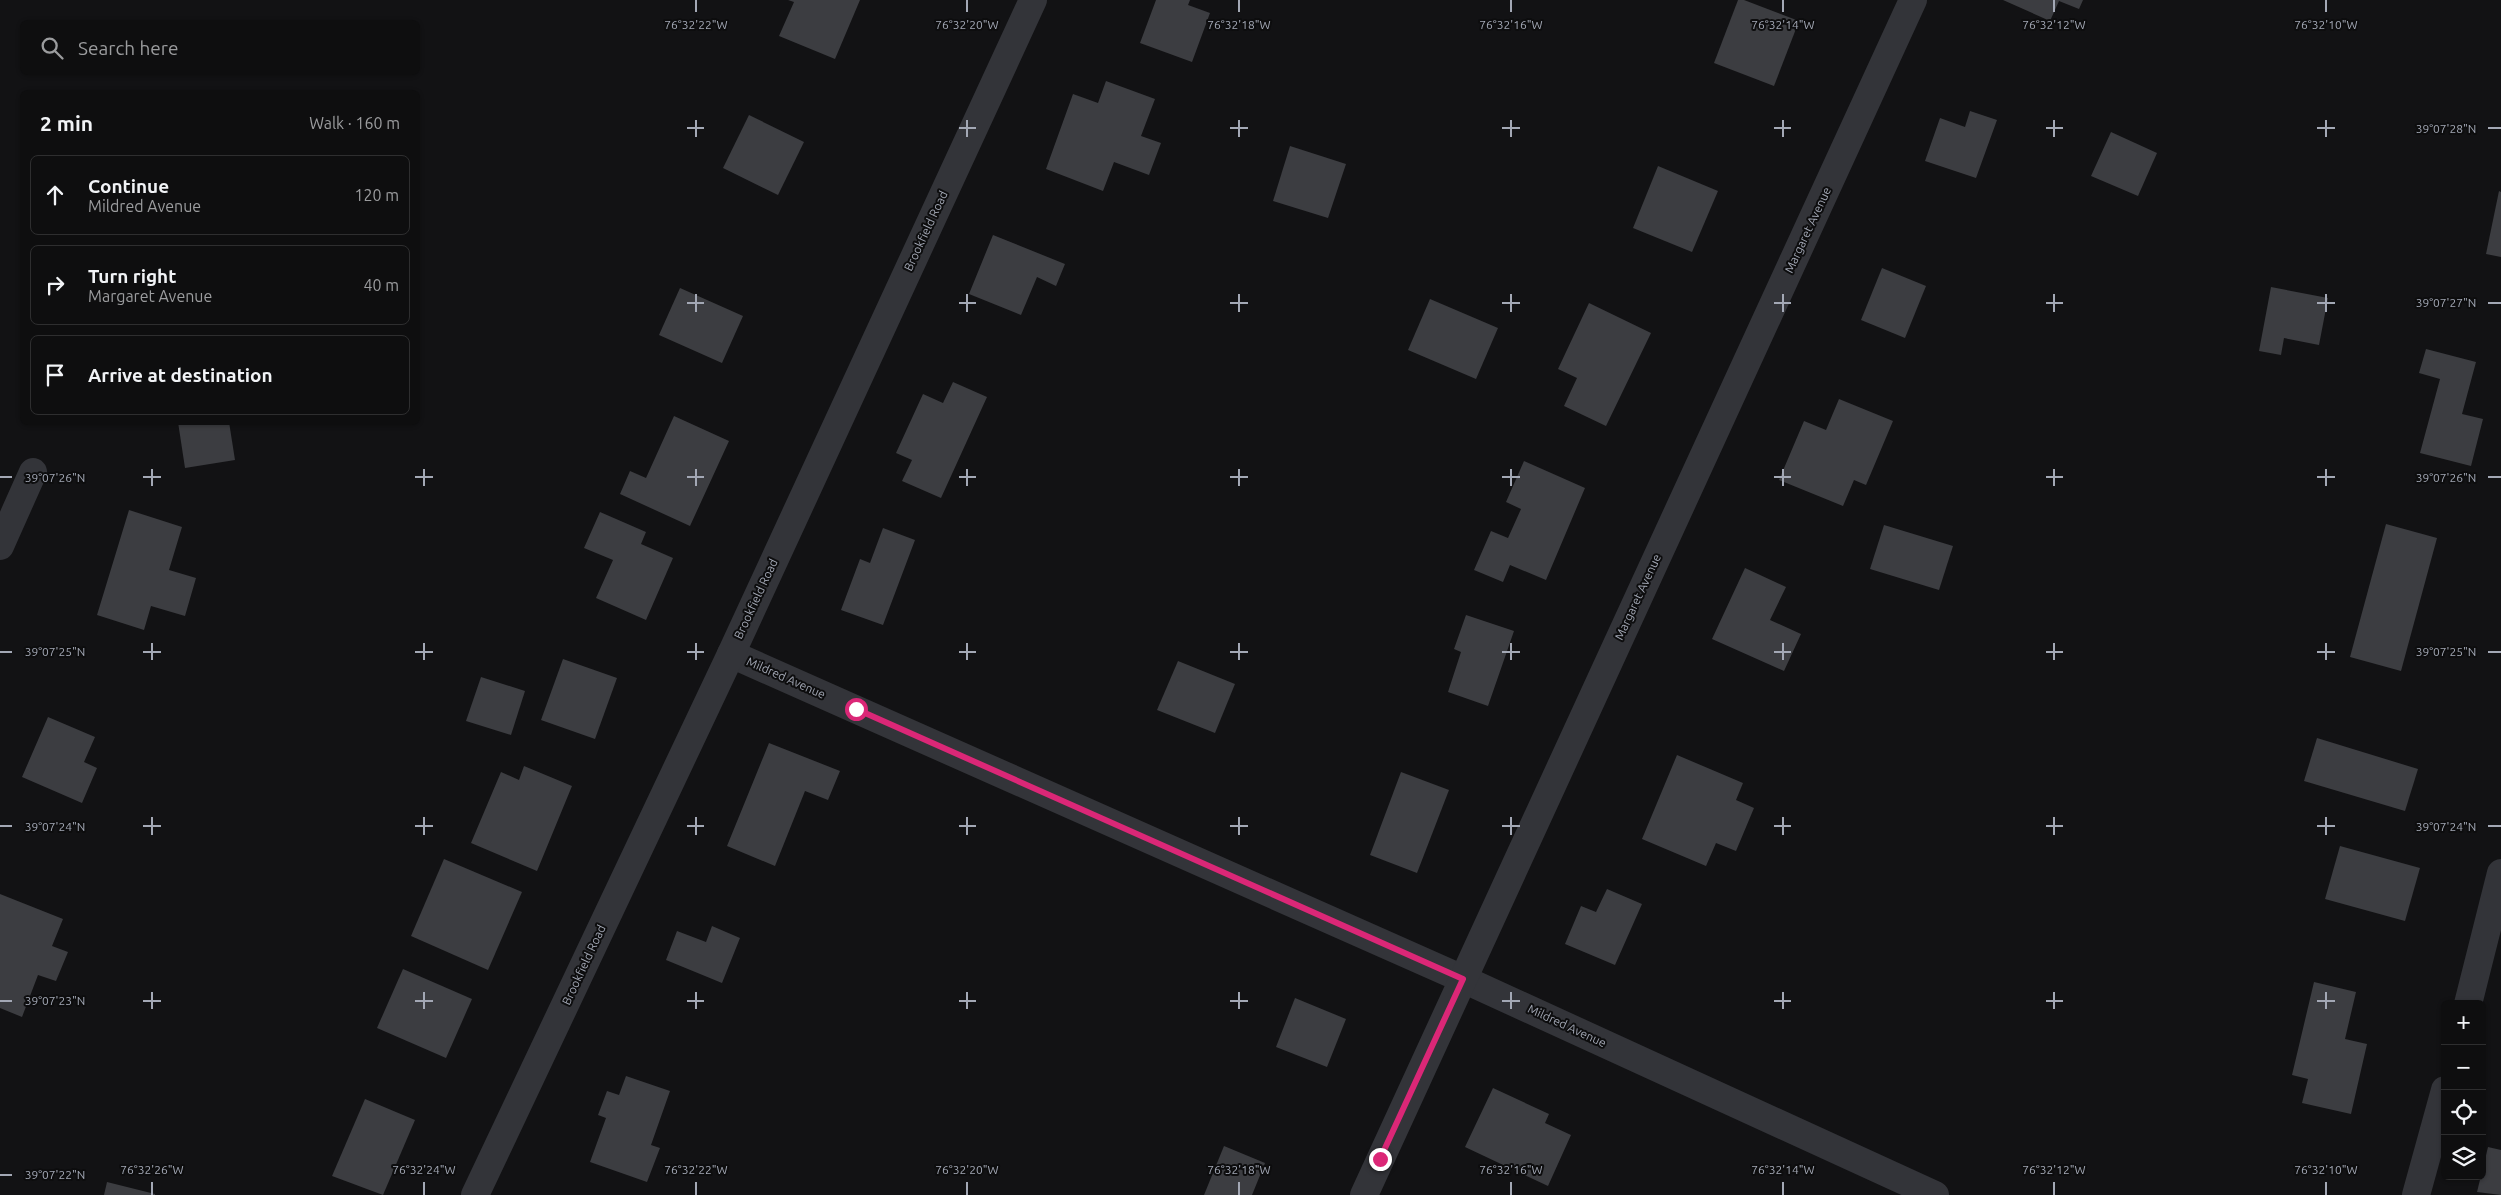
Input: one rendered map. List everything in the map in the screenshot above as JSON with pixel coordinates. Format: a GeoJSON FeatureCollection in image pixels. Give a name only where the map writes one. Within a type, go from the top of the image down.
{"type":"FeatureCollection","features":[{"type":"Feature","properties":{"kind":"street","name":"Brookfield Road"},"geometry":{"type":"LineString","coordinates":[[475,1195],[731,654],[1033,0]]}},
{"type":"Feature","properties":{"kind":"street","name":"Margaret Avenue"},"geometry":{"type":"LineString","coordinates":[[1364,1195],[1913,0]]}},
{"type":"Feature","properties":{"kind":"street"},"geometry":{"type":"LineString","coordinates":[[0,546],[32,472]]}},
{"type":"Feature","properties":{"kind":"street","name":"Mildred Avenue"},"geometry":{"type":"LineString","coordinates":[[731,654],[1463,979],[1935,1195]]}},
{"type":"Feature","properties":{"kind":"street"},"geometry":{"type":"LineString","coordinates":[[2469,1000],[2501,873]]}},
{"type":"Feature","properties":{"kind":"street"},"geometry":{"type":"LineString","coordinates":[[2416,1195],[2441,1104]]}},
{"type":"Feature","properties":{"kind":"building"},"geometry":{"type":"Polygon","coordinates":[[[788,0],[860,0],[835,59],[779,36],[794,2],[788,0]]]}},
{"type":"Feature","properties":{"kind":"building"},"geometry":{"type":"Polygon","coordinates":[[[1156,0],[1190,0],[1188,5],[1210,13],[1192,62],[1140,43],[1156,0]]]}},
{"type":"Feature","properties":{"kind":"building"},"geometry":{"type":"Polygon","coordinates":[[[1738,0],[1744,0],[1799,21],[1774,86],[1714,63],[1738,0]]]}},
{"type":"Feature","properties":{"kind":"building"},"geometry":{"type":"Polygon","coordinates":[[[2003,0],[2083,0],[2079,9],[2059,1],[2050,21],[2003,0]]]}},
{"type":"Feature","properties":{"kind":"building"},"geometry":{"type":"Polygon","coordinates":[[[1106,81],[1155,99],[1141,136],[1161,143],[1149,175],[1114,162],[1103,191],[1046,169],[1073,94],[1098,103],[1106,81]]]}},
{"type":"Feature","properties":{"kind":"building"},"geometry":{"type":"Polygon","coordinates":[[[1970,111],[1997,120],[1976,178],[1925,161],[1940,118],[1965,127],[1970,111]]]}},
{"type":"Feature","properties":{"kind":"building"},"geometry":{"type":"Polygon","coordinates":[[[749,115],[804,142],[778,195],[723,168],[749,115]]]}},
{"type":"Feature","properties":{"kind":"building"},"geometry":{"type":"Polygon","coordinates":[[[2111,132],[2157,153],[2138,196],[2091,176],[2111,132]]]}},
{"type":"Feature","properties":{"kind":"building"},"geometry":{"type":"Polygon","coordinates":[[[1290,146],[1346,164],[1328,218],[1273,201],[1290,146]]]}},
{"type":"Feature","properties":{"kind":"building"},"geometry":{"type":"Polygon","coordinates":[[[1658,166],[1718,191],[1692,252],[1633,228],[1658,166]]]}},
{"type":"Feature","properties":{"kind":"building"},"geometry":{"type":"Polygon","coordinates":[[[2499,191],[2501,192],[2501,257],[2486,254],[2499,191]]]}},
{"type":"Feature","properties":{"kind":"building"},"geometry":{"type":"Polygon","coordinates":[[[993,235],[1065,264],[1056,286],[1037,277],[1021,315],[969,294],[993,235]]]}},
{"type":"Feature","properties":{"kind":"building"},"geometry":{"type":"Polygon","coordinates":[[[1882,268],[1926,286],[1905,338],[1861,320],[1882,268]]]}},
{"type":"Feature","properties":{"kind":"building"},"geometry":{"type":"Polygon","coordinates":[[[2271,287],[2328,298],[2319,345],[2284,338],[2281,355],[2259,351],[2271,287]]]}},
{"type":"Feature","properties":{"kind":"building"},"geometry":{"type":"Polygon","coordinates":[[[680,288],[743,316],[722,363],[659,335],[680,288]]]}},
{"type":"Feature","properties":{"kind":"building"},"geometry":{"type":"Polygon","coordinates":[[[1430,299],[1498,328],[1476,379],[1408,350],[1430,299]]]}},
{"type":"Feature","properties":{"kind":"building"},"geometry":{"type":"Polygon","coordinates":[[[1589,303],[1651,333],[1606,426],[1564,406],[1577,378],[1558,369],[1589,303]]]}},
{"type":"Feature","properties":{"kind":"building"},"geometry":{"type":"Polygon","coordinates":[[[2426,349],[2476,362],[2462,414],[2483,419],[2471,466],[2420,453],[2440,379],[2419,373],[2426,349]]]}},
{"type":"Feature","properties":{"kind":"building"},"geometry":{"type":"Polygon","coordinates":[[[953,382],[987,397],[941,498],[902,481],[912,460],[896,453],[923,394],[943,403],[953,382]]]}},
{"type":"Feature","properties":{"kind":"building"},"geometry":{"type":"Polygon","coordinates":[[[1839,399],[1893,421],[1866,485],[1854,480],[1843,506],[1779,480],[1804,421],[1826,430],[1839,399]]]}},
{"type":"Feature","properties":{"kind":"building"},"geometry":{"type":"Polygon","coordinates":[[[674,416],[729,441],[690,526],[620,494],[630,471],[646,478],[674,416]]]}},
{"type":"Feature","properties":{"kind":"building"},"geometry":{"type":"Polygon","coordinates":[[[178,425],[229,425],[235,460],[185,468],[178,425]]]}},
{"type":"Feature","properties":{"kind":"building"},"geometry":{"type":"Polygon","coordinates":[[[1524,461],[1585,488],[1546,580],[1510,565],[1503,582],[1474,570],[1491,531],[1508,538],[1521,509],[1506,502],[1524,461]]]}},
{"type":"Feature","properties":{"kind":"building"},"geometry":{"type":"Polygon","coordinates":[[[129,510],[182,527],[169,570],[196,578],[185,616],[151,606],[144,630],[97,615],[129,510]]]}},
{"type":"Feature","properties":{"kind":"building"},"geometry":{"type":"Polygon","coordinates":[[[600,512],[646,532],[641,544],[673,558],[646,620],[596,598],[613,560],[584,548],[600,512]]]}},
{"type":"Feature","properties":{"kind":"building"},"geometry":{"type":"Polygon","coordinates":[[[2386,524],[2437,538],[2401,671],[2350,657],[2386,524]]]}},
{"type":"Feature","properties":{"kind":"building"},"geometry":{"type":"Polygon","coordinates":[[[1884,525],[1953,546],[1939,590],[1870,569],[1884,525]]]}},
{"type":"Feature","properties":{"kind":"building"},"geometry":{"type":"Polygon","coordinates":[[[883,528],[915,540],[883,625],[841,610],[860,559],[870,563],[883,528]]]}},
{"type":"Feature","properties":{"kind":"building"},"geometry":{"type":"Polygon","coordinates":[[[1745,568],[1786,587],[1770,620],[1801,634],[1784,671],[1712,639],[1745,568]]]}},
{"type":"Feature","properties":{"kind":"building"},"geometry":{"type":"Polygon","coordinates":[[[1466,615],[1514,631],[1488,706],[1448,692],[1461,652],[1454,649],[1466,615]]]}},
{"type":"Feature","properties":{"kind":"building"},"geometry":{"type":"Polygon","coordinates":[[[563,659],[617,678],[595,739],[541,720],[563,659]]]}},
{"type":"Feature","properties":{"kind":"building"},"geometry":{"type":"Polygon","coordinates":[[[1178,661],[1235,684],[1215,733],[1157,710],[1178,661]]]}},
{"type":"Feature","properties":{"kind":"building"},"geometry":{"type":"Polygon","coordinates":[[[481,677],[525,691],[511,735],[466,721],[481,677]]]}},
{"type":"Feature","properties":{"kind":"building"},"geometry":{"type":"Polygon","coordinates":[[[48,717],[95,737],[84,762],[97,768],[82,803],[22,777],[48,717]]]}},
{"type":"Feature","properties":{"kind":"building"},"geometry":{"type":"Polygon","coordinates":[[[2317,738],[2418,769],[2405,811],[2304,781],[2317,738]]]}},
{"type":"Feature","properties":{"kind":"building"},"geometry":{"type":"Polygon","coordinates":[[[769,743],[840,771],[828,800],[805,791],[775,866],[727,846],[769,743]]]}},
{"type":"Feature","properties":{"kind":"building"},"geometry":{"type":"Polygon","coordinates":[[[1677,755],[1743,783],[1736,800],[1754,808],[1736,851],[1716,843],[1706,866],[1642,839],[1677,755]]]}},
{"type":"Feature","properties":{"kind":"building"},"geometry":{"type":"Polygon","coordinates":[[[524,766],[572,786],[537,871],[471,843],[501,772],[519,780],[524,766]]]}},
{"type":"Feature","properties":{"kind":"building"},"geometry":{"type":"Polygon","coordinates":[[[1401,772],[1449,790],[1417,873],[1370,855],[1401,772]]]}},
{"type":"Feature","properties":{"kind":"building"},"geometry":{"type":"Polygon","coordinates":[[[2340,846],[2420,868],[2405,921],[2325,899],[2340,846]]]}},
{"type":"Feature","properties":{"kind":"building"},"geometry":{"type":"Polygon","coordinates":[[[444,859],[522,892],[488,970],[411,936],[444,859]]]}},
{"type":"Feature","properties":{"kind":"building"},"geometry":{"type":"Polygon","coordinates":[[[1607,889],[1642,904],[1615,965],[1565,944],[1581,906],[1596,912],[1607,889]]]}},
{"type":"Feature","properties":{"kind":"building"},"geometry":{"type":"Polygon","coordinates":[[[0,894],[63,919],[52,946],[68,952],[56,981],[38,975],[22,1017],[0,1008],[0,894]]]}},
{"type":"Feature","properties":{"kind":"building"},"geometry":{"type":"Polygon","coordinates":[[[712,926],[740,938],[722,983],[666,960],[677,931],[706,942],[712,926]]]}},
{"type":"Feature","properties":{"kind":"building"},"geometry":{"type":"Polygon","coordinates":[[[403,969],[472,999],[446,1058],[377,1028],[403,969]]]}},
{"type":"Feature","properties":{"kind":"building"},"geometry":{"type":"Polygon","coordinates":[[[2314,982],[2356,992],[2345,1039],[2367,1044],[2351,1114],[2302,1103],[2308,1079],[2292,1075],[2314,982]]]}},
{"type":"Feature","properties":{"kind":"building"},"geometry":{"type":"Polygon","coordinates":[[[1295,998],[1346,1019],[1327,1067],[1276,1047],[1295,998]]]}},
{"type":"Feature","properties":{"kind":"building"},"geometry":{"type":"Polygon","coordinates":[[[626,1076],[670,1091],[651,1145],[660,1148],[647,1182],[590,1162],[606,1118],[598,1115],[607,1091],[619,1095],[626,1076]]]}},
{"type":"Feature","properties":{"kind":"building"},"geometry":{"type":"Polygon","coordinates":[[[1493,1088],[1549,1114],[1545,1123],[1571,1135],[1548,1186],[1465,1147],[1493,1088]]]}},
{"type":"Feature","properties":{"kind":"building"},"geometry":{"type":"Polygon","coordinates":[[[365,1099],[415,1120],[383,1195],[332,1176],[365,1099]]]}},
{"type":"Feature","properties":{"kind":"building"},"geometry":{"type":"Polygon","coordinates":[[[1224,1146],[1265,1163],[1252,1195],[1204,1195],[1224,1146]]]}},
{"type":"Feature","properties":{"kind":"building"},"geometry":{"type":"Polygon","coordinates":[[[2488,1147],[2501,1150],[2501,1195],[2477,1192],[2480,1180],[2486,1180],[2486,1155],[2488,1147]]]}},
{"type":"Feature","properties":{"kind":"building"},"geometry":{"type":"Polygon","coordinates":[[[107,1182],[155,1194],[155,1195],[104,1195],[107,1182]]]}},
{"type":"Feature","properties":{"kind":"route"},"geometry":{"type":"LineString","coordinates":[[856,709],[1463,979],[1380,1159]]}}]}
